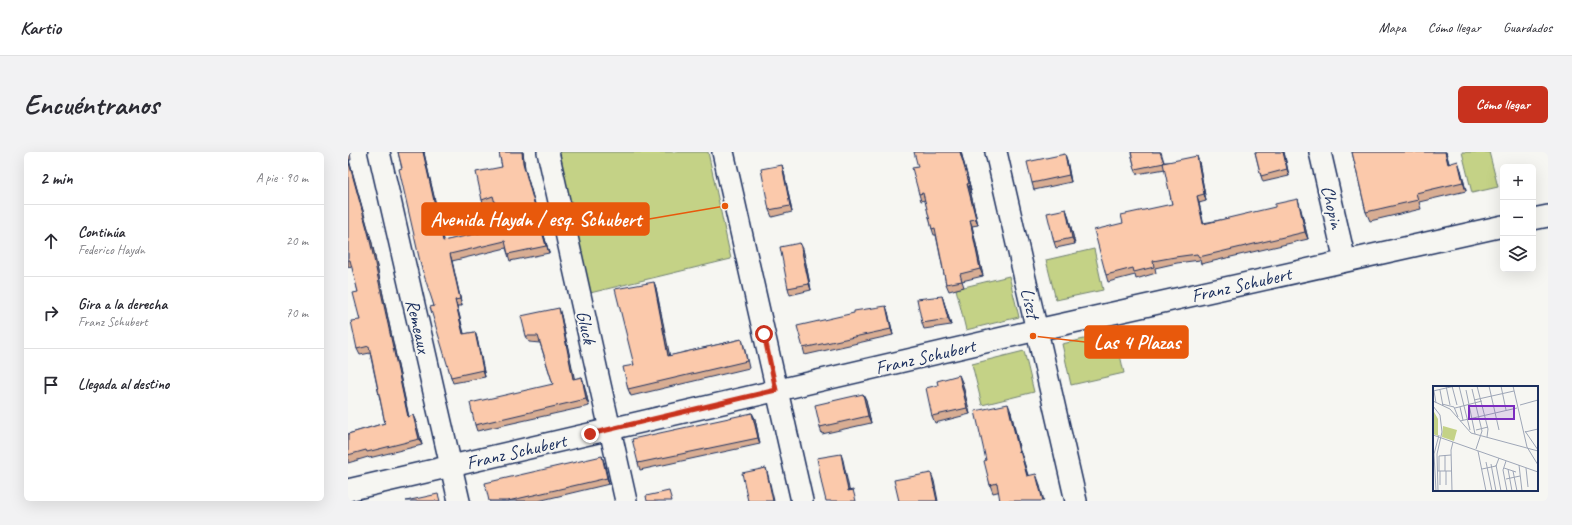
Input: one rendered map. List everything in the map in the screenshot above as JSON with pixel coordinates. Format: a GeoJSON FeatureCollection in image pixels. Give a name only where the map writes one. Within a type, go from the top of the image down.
{"type":"FeatureCollection","features":[{"type":"Feature","properties":{"kind":"street","name":"Remeaux"},"geometry":{"type":"LineString","coordinates":[[379,152],[458,501]]}},
{"type":"Feature","properties":{"kind":"street","name":"Gluck"},"geometry":{"type":"LineString","coordinates":[[548,152],[626,501]]}},
{"type":"Feature","properties":{"kind":"street"},"geometry":{"type":"LineString","coordinates":[[723,152],[802,501]]}},
{"type":"Feature","properties":{"kind":"street","name":"Liszt"},"geometry":{"type":"LineString","coordinates":[[996,152],[1076,501]]}},
{"type":"Feature","properties":{"kind":"street","name":"Chopin"},"geometry":{"type":"LineString","coordinates":[[1320,152],[1345,261]]}},
{"type":"Feature","properties":{"kind":"street"},"geometry":{"type":"LineString","coordinates":[[1536,218],[1548,216]]}},
{"type":"Feature","properties":{"kind":"street","name":"Franz Schubert"},"geometry":{"type":"LineString","coordinates":[[348,490],[1037,330],[1500,227]]}},
{"type":"Feature","properties":{"kind":"green space"},"geometry":{"type":"Polygon","coordinates":[[[557,152],[708,152],[731,259],[590,293],[557,152]]]}},
{"type":"Feature","properties":{"kind":"green space"},"geometry":{"type":"Polygon","coordinates":[[[1462,152],[1489,152],[1498,187],[1472,193],[1462,152]]]}},
{"type":"Feature","properties":{"kind":"green space"},"geometry":{"type":"Polygon","coordinates":[[[1094,249],[1103,290],[1056,300],[1046,260],[1094,249]]]}},
{"type":"Feature","properties":{"kind":"green space"},"geometry":{"type":"Polygon","coordinates":[[[1009,276],[1019,317],[966,330],[956,289],[1009,276]]]}},
{"type":"Feature","properties":{"kind":"green space"},"geometry":{"type":"Polygon","coordinates":[[[1115,332],[1124,373],[1071,385],[1062,344],[1115,332]]]}},
{"type":"Feature","properties":{"kind":"green space"},"geometry":{"type":"Polygon","coordinates":[[[1024,351],[1034,392],[982,405],[972,364],[1024,351]]]}},
{"type":"Feature","properties":{"kind":"building"},"geometry":{"type":"Polygon","coordinates":[[[398,152],[423,152],[443,241],[502,228],[493,196],[482,200],[476,172],[502,167],[499,152],[522,152],[523,163],[546,246],[508,254],[505,241],[450,254],[460,299],[455,300],[463,334],[475,332],[483,370],[451,377],[430,307],[434,306],[421,266],[399,169],[402,168],[398,152]]]}},
{"type":"Feature","properties":{"kind":"building"},"geometry":{"type":"Polygon","coordinates":[[[914,152],[960,152],[969,183],[967,184],[976,219],[970,220],[980,269],[960,274],[962,281],[946,284],[935,228],[932,229],[923,193],[919,194],[912,168],[918,167],[914,152]]]}},
{"type":"Feature","properties":{"kind":"building"},"geometry":{"type":"Polygon","coordinates":[[[1131,152],[1160,152],[1164,163],[1135,169],[1131,152]]]}},
{"type":"Feature","properties":{"kind":"building"},"geometry":{"type":"Polygon","coordinates":[[[1255,152],[1283,152],[1287,169],[1261,176],[1255,152]]]}},
{"type":"Feature","properties":{"kind":"building"},"geometry":{"type":"Polygon","coordinates":[[[1352,152],[1445,152],[1448,164],[1458,161],[1463,182],[1416,193],[1418,200],[1366,212],[1352,152]]]}},
{"type":"Feature","properties":{"kind":"building"},"geometry":{"type":"Polygon","coordinates":[[[1065,154],[1069,175],[1032,183],[1027,162],[1065,154]]]}},
{"type":"Feature","properties":{"kind":"building"},"geometry":{"type":"Polygon","coordinates":[[[1197,156],[1204,194],[1197,196],[1203,224],[1275,207],[1275,204],[1298,199],[1305,232],[1199,257],[1197,254],[1153,261],[1154,267],[1134,272],[1133,268],[1106,275],[1094,230],[1123,223],[1121,215],[1172,204],[1163,163],[1197,156]]]}},
{"type":"Feature","properties":{"kind":"building"},"geometry":{"type":"Polygon","coordinates":[[[348,159],[369,236],[408,417],[413,415],[419,439],[367,452],[366,450],[348,455],[348,434],[385,423],[369,346],[357,349],[351,321],[360,320],[353,293],[358,292],[350,260],[348,260],[348,159]]]}},
{"type":"Feature","properties":{"kind":"building"},"geometry":{"type":"Polygon","coordinates":[[[782,165],[790,206],[769,210],[761,169],[782,165]]]}},
{"type":"Feature","properties":{"kind":"building"},"geometry":{"type":"Polygon","coordinates":[[[1066,209],[1072,238],[1054,242],[1047,213],[1066,209]]]}},
{"type":"Feature","properties":{"kind":"building"},"geometry":{"type":"Polygon","coordinates":[[[800,243],[809,284],[788,288],[780,247],[800,243]]]}},
{"type":"Feature","properties":{"kind":"building"},"geometry":{"type":"Polygon","coordinates":[[[654,282],[668,356],[742,339],[747,361],[628,389],[623,367],[634,365],[615,289],[654,282]]]}},
{"type":"Feature","properties":{"kind":"building"},"geometry":{"type":"Polygon","coordinates":[[[942,296],[948,319],[922,323],[917,299],[942,296]]]}},
{"type":"Feature","properties":{"kind":"building"},"geometry":{"type":"Polygon","coordinates":[[[886,306],[891,329],[803,348],[797,326],[854,313],[854,311],[886,306]]]}},
{"type":"Feature","properties":{"kind":"building"},"geometry":{"type":"Polygon","coordinates":[[[559,308],[573,379],[582,377],[586,399],[475,425],[470,403],[553,384],[538,336],[526,336],[521,316],[559,308]]]}},
{"type":"Feature","properties":{"kind":"building"},"geometry":{"type":"Polygon","coordinates":[[[959,375],[967,408],[932,416],[926,388],[938,385],[937,381],[959,375]]]}},
{"type":"Feature","properties":{"kind":"building"},"geometry":{"type":"Polygon","coordinates":[[[863,394],[868,416],[820,427],[815,405],[863,394]]]}},
{"type":"Feature","properties":{"kind":"building"},"geometry":{"type":"Polygon","coordinates":[[[1008,404],[1019,452],[1020,451],[1027,476],[1036,474],[1043,501],[1000,501],[997,483],[990,485],[975,411],[1008,404]]]}},
{"type":"Feature","properties":{"kind":"building"},"geometry":{"type":"Polygon","coordinates":[[[752,413],[758,438],[638,463],[632,439],[752,413]]]}},
{"type":"Feature","properties":{"kind":"building"},"geometry":{"type":"Polygon","coordinates":[[[841,454],[848,491],[853,490],[856,501],[826,501],[817,458],[841,454]]]}},
{"type":"Feature","properties":{"kind":"building"},"geometry":{"type":"Polygon","coordinates":[[[602,456],[607,478],[508,501],[489,501],[485,483],[602,456]]]}},
{"type":"Feature","properties":{"kind":"building"},"geometry":{"type":"Polygon","coordinates":[[[766,468],[773,501],[748,501],[742,473],[766,468]]]}},
{"type":"Feature","properties":{"kind":"building"},"geometry":{"type":"Polygon","coordinates":[[[931,473],[937,501],[899,501],[894,480],[931,473]]]}},
{"type":"Feature","properties":{"kind":"building"},"geometry":{"type":"Polygon","coordinates":[[[669,491],[672,501],[647,501],[646,496],[669,491]]]}},
{"type":"Feature","properties":{"kind":"building"},"geometry":{"type":"Polygon","coordinates":[[[438,494],[440,501],[406,501],[438,494]]]}},
{"type":"Feature","properties":{"kind":"place","name":"Avenida Haydn / esq. Schubert"},"geometry":{"type":"Point","coordinates":[725,206]}},
{"type":"Feature","properties":{"kind":"place","name":"Las 4 Plazas"},"geometry":{"type":"Point","coordinates":[1033,336]}},
{"type":"Feature","properties":{"kind":"route"},"geometry":{"type":"LineString","coordinates":[[590,434],[776,390],[764,334]]}}]}
